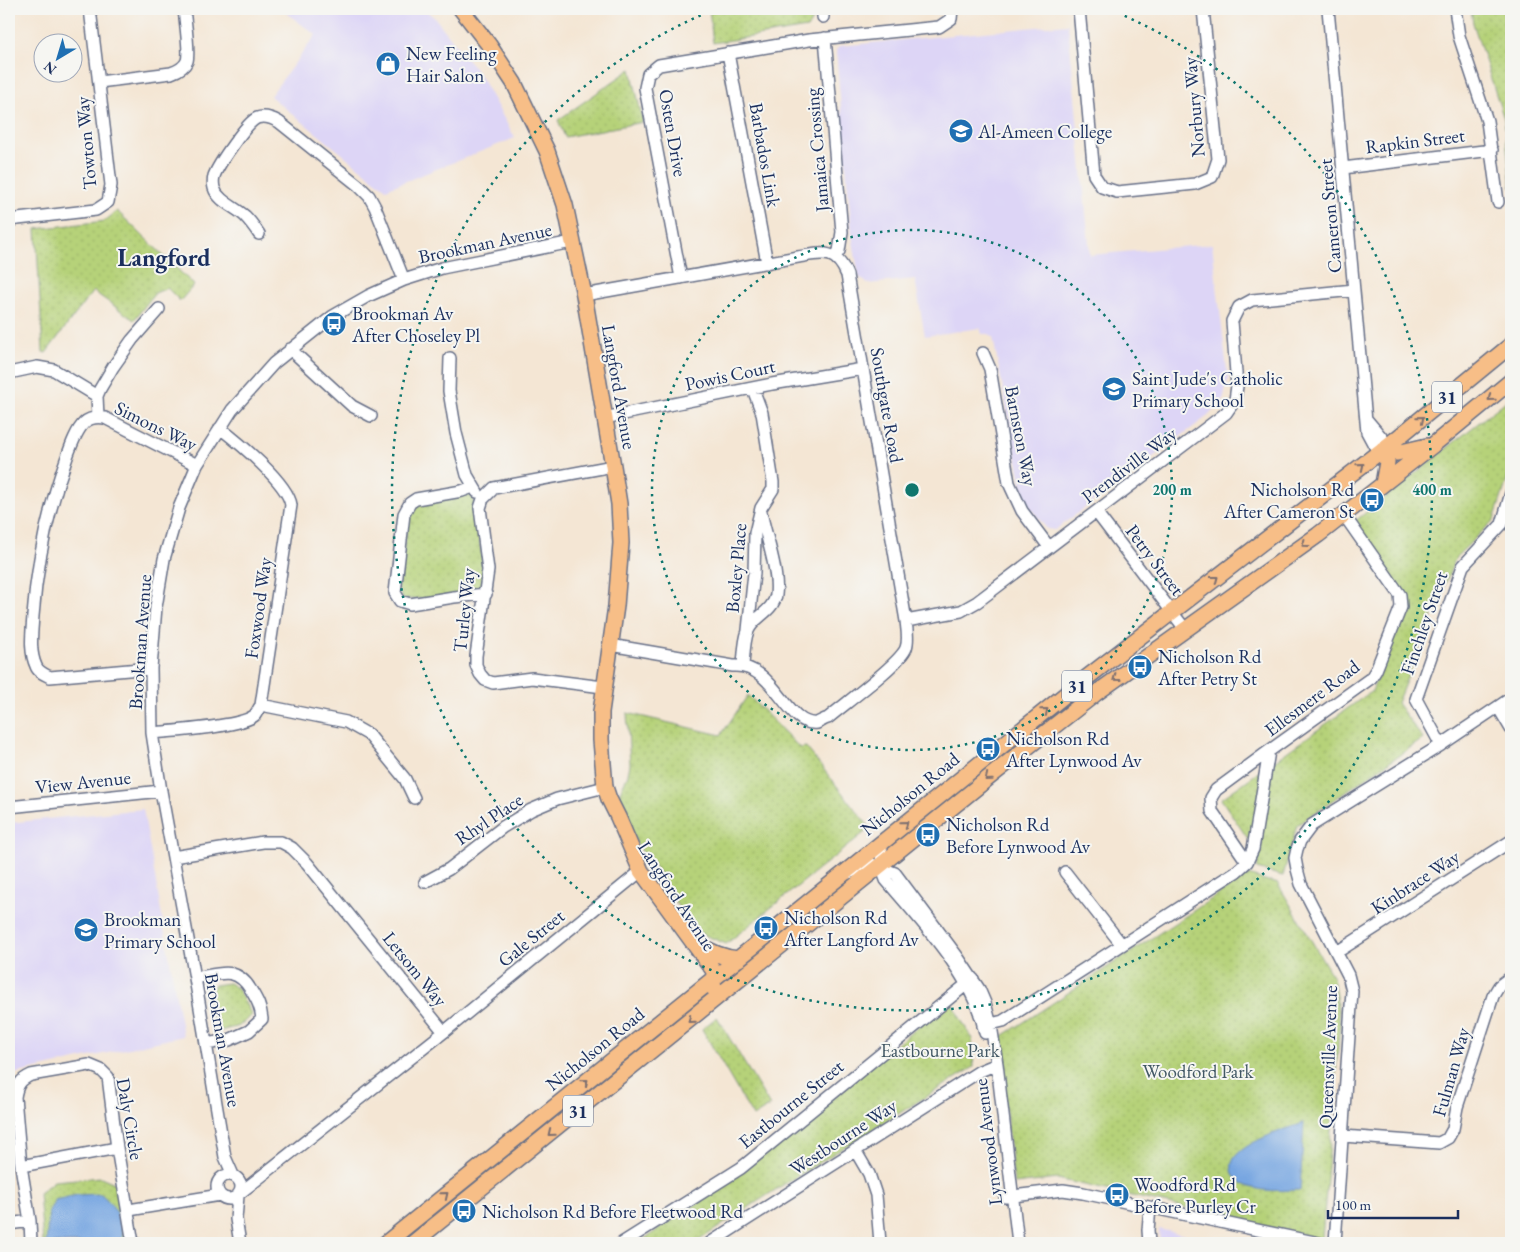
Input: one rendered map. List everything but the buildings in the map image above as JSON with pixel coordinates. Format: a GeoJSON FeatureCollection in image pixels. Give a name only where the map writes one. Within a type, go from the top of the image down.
{"type":"FeatureCollection","features":[{"type":"Feature","properties":{"kind":"main road","name":"Langford Avenue"},"geometry":{"type":"LineString","coordinates":[[461,9],[476,26],[514,83],[540,135],[566,205],[584,295],[613,466],[621,544],[616,606],[600,712],[600,740],[610,818],[616,835],[638,874],[685,949],[707,978],[720,981],[742,978]]}},
{"type":"Feature","properties":{"kind":"main road","name":"Nicholson Road"},"geometry":{"type":"LineString","coordinates":[[386,1243],[1076,686],[1383,449],[1511,345]]}},
{"type":"Feature","properties":{"kind":"main road","name":"Nicholson Road"},"geometry":{"type":"LineString","coordinates":[[418,1242],[1095,694],[1344,515],[1434,445],[1511,381]]}},
{"type":"Feature","properties":{"kind":"main road"},"geometry":{"type":"LineString","coordinates":[[1383,449],[1397,453],[1434,445]]}},
{"type":"Feature","properties":{"kind":"main road"},"geometry":{"type":"LineString","coordinates":[[1382,484],[1388,462],[1383,449]]}},
{"type":"Feature","properties":{"kind":"main road","name":"Langford Avenue"},"geometry":{"type":"LineString","coordinates":[[638,874],[714,971],[711,1004]]}},
{"type":"Feature","properties":{"kind":"main road"},"geometry":{"type":"LineString","coordinates":[[690,940],[712,952],[739,959]]}},
{"type":"Feature","properties":{"kind":"street","name":"Towton Way"},"geometry":{"type":"LineString","coordinates":[[9,220],[96,210],[108,202],[111,185],[90,9]]}},
{"type":"Feature","properties":{"kind":"street"},"geometry":{"type":"LineString","coordinates":[[99,82],[171,73],[179,70],[186,61],[187,53],[184,9]]}},
{"type":"Feature","properties":{"kind":"street","name":"Osten Drive"},"geometry":{"type":"LineString","coordinates":[[681,278],[645,88],[648,74],[659,65],[728,53],[825,38],[939,27],[951,19],[952,9]]}},
{"type":"Feature","properties":{"kind":"street","name":"Norbury Way"},"geometry":{"type":"LineString","coordinates":[[1078,9],[1094,175],[1102,187],[1117,192],[1195,184],[1212,177],[1218,159],[1203,9]]}},
{"type":"Feature","properties":{"kind":"street","name":"Cameron Street"},"geometry":{"type":"LineString","coordinates":[[1328,9],[1366,420],[1383,438],[1383,449]]}},
{"type":"Feature","properties":{"kind":"street"},"geometry":{"type":"LineString","coordinates":[[1454,9],[1459,36],[1487,121],[1498,202]]}},
{"type":"Feature","properties":{"kind":"street","name":"Jamaica Crossing"},"geometry":{"type":"LineString","coordinates":[[825,38],[842,232],[839,251],[835,257]]}},
{"type":"Feature","properties":{"kind":"street","name":"Barbados Link"},"geometry":{"type":"LineString","coordinates":[[728,53],[767,263]]}},
{"type":"Feature","properties":{"kind":"street"},"geometry":{"type":"LineString","coordinates":[[260,234],[245,216],[221,198],[214,190],[213,183],[218,167],[246,126],[256,118],[264,116],[279,122],[359,186],[368,196],[375,207],[404,280]]}},
{"type":"Feature","properties":{"kind":"street","name":"Rapkin Street"},"geometry":{"type":"LineString","coordinates":[[1343,168],[1492,150]]}},
{"type":"Feature","properties":{"kind":"street","name":"Brookman Avenue"},"geometry":{"type":"LineString","coordinates":[[240,1243],[152,733],[151,668],[156,608],[164,559],[179,508],[197,465],[220,428],[245,395],[274,363],[333,316],[404,280],[442,268],[474,260],[572,242]]}},
{"type":"Feature","properties":{"kind":"street"},"geometry":{"type":"LineString","coordinates":[[584,295],[820,254],[835,257]]}},
{"type":"Feature","properties":{"kind":"street","name":"Southgate Road"},"geometry":{"type":"LineString","coordinates":[[610,645],[733,666],[743,665],[762,675],[797,716],[804,721],[816,723],[828,718],[900,658],[906,650],[908,640],[906,621],[847,275],[843,266],[835,257]]}},
{"type":"Feature","properties":{"kind":"street","name":"Prendiville Way"},"geometry":{"type":"LineString","coordinates":[[906,621],[961,611],[977,602],[1226,413],[1235,400],[1237,386],[1232,321],[1239,307],[1252,300],[1354,290]]}},
{"type":"Feature","properties":{"kind":"street"},"geometry":{"type":"LineString","coordinates":[[98,417],[97,396],[113,367],[132,340],[159,309]]}},
{"type":"Feature","properties":{"kind":"street"},"geometry":{"type":"LineString","coordinates":[[290,349],[352,406],[371,416]]}},
{"type":"Feature","properties":{"kind":"street","name":"Barnston Way"},"geometry":{"type":"LineString","coordinates":[[983,353],[990,369],[1009,483],[1022,511],[1050,547]]}},
{"type":"Feature","properties":{"kind":"street"},"geometry":{"type":"LineString","coordinates":[[450,358],[448,391],[467,475],[473,487],[483,499],[494,488],[613,466]]}},
{"type":"Feature","properties":{"kind":"street"},"geometry":{"type":"LineString","coordinates":[[9,373],[37,367],[54,370],[97,396]]}},
{"type":"Feature","properties":{"kind":"street","name":"Powis Court"},"geometry":{"type":"LineString","coordinates":[[604,418],[772,384],[863,369]]}},
{"type":"Feature","properties":{"kind":"street","name":"Boxley Place"},"geometry":{"type":"LineString","coordinates":[[743,665],[754,573],[755,533],[760,508],[773,489],[774,482],[762,413],[753,389]]}},
{"type":"Feature","properties":{"kind":"street","name":"Simons Way"},"geometry":{"type":"LineString","coordinates":[[151,668],[50,677],[36,667],[33,658],[32,637],[35,589],[41,548],[50,508],[65,463],[79,430],[90,419],[105,418],[197,465]]}},
{"type":"Feature","properties":{"kind":"street","name":"Foxwood Way"},"geometry":{"type":"LineString","coordinates":[[220,428],[277,480],[290,499],[261,705]]}},
{"type":"Feature","properties":{"kind":"street"},"geometry":{"type":"LineString","coordinates":[[473,487],[462,491],[416,499],[410,503],[404,514],[395,594],[400,601],[410,604],[486,594]]}},
{"type":"Feature","properties":{"kind":"street","name":"Finchley Street"},"geometry":{"type":"LineString","coordinates":[[1440,745],[1416,699],[1463,566],[1502,524],[1511,493]]}},
{"type":"Feature","properties":{"kind":"street","name":"Turley Way"},"geometry":{"type":"LineString","coordinates":[[483,499],[480,508],[488,570],[476,665],[480,674],[485,680],[500,683],[532,678],[603,686]]}},
{"type":"Feature","properties":{"kind":"street","name":"Boxley Place"},"geometry":{"type":"LineString","coordinates":[[748,630],[768,612],[776,597],[775,566],[766,538],[760,508]]}},
{"type":"Feature","properties":{"kind":"street","name":"Petry Street"},"geometry":{"type":"LineString","coordinates":[[1096,512],[1184,629]]}},
{"type":"Feature","properties":{"kind":"street","name":"Ellesmere Road"},"geometry":{"type":"LineString","coordinates":[[1269,751],[1253,850],[1246,862],[1212,811],[1211,798],[1216,790],[1269,751],[1371,678],[1401,607],[1400,595],[1344,515]]}},
{"type":"Feature","properties":{"kind":"street","name":"Queensville Avenue"},"geometry":{"type":"LineString","coordinates":[[1335,1243],[1352,991],[1348,975],[1337,952],[1300,884],[1295,858],[1300,841],[1312,825],[1511,698]]}},
{"type":"Feature","properties":{"kind":"street"},"geometry":{"type":"LineString","coordinates":[[152,733],[210,727],[241,721],[254,715],[261,705],[346,722],[369,735],[405,779],[414,798]]}},
{"type":"Feature","properties":{"kind":"street"},"geometry":{"type":"LineString","coordinates":[[1498,707],[1511,729]]}},
{"type":"Feature","properties":{"kind":"street","name":"View Avenue"},"geometry":{"type":"LineString","coordinates":[[9,807],[161,791]]}},
{"type":"Feature","properties":{"kind":"street","name":"Rhyl Place"},"geometry":{"type":"LineString","coordinates":[[426,882],[449,869],[503,827],[531,810],[557,799],[607,793]]}},
{"type":"Feature","properties":{"kind":"street","name":"Kinbrace Way"},"geometry":{"type":"LineString","coordinates":[[1337,952],[1511,841]]}},
{"type":"Feature","properties":{"kind":"street","name":"Letsom Way"},"geometry":{"type":"LineString","coordinates":[[128,1210],[196,1198],[266,1173],[444,1032],[307,863],[292,848],[281,842],[263,842],[173,857]]}},
{"type":"Feature","properties":{"kind":"street"},"geometry":{"type":"LineString","coordinates":[[840,877],[872,864],[881,866],[882,843]]}},
{"type":"Feature","properties":{"kind":"street"},"geometry":{"type":"LineString","coordinates":[[987,1026],[1003,1022],[1237,871],[1246,862]]}},
{"type":"Feature","properties":{"kind":"street","name":"Lynwood Avenue"},"geometry":{"type":"LineString","coordinates":[[881,866],[895,873],[985,1002],[1009,1196],[1018,1243]]}},
{"type":"Feature","properties":{"kind":"street"},"geometry":{"type":"LineString","coordinates":[[1065,872],[1122,945]]}},
{"type":"Feature","properties":{"kind":"street","name":"Gale Street"},"geometry":{"type":"LineString","coordinates":[[444,1032],[638,874]]}},
{"type":"Feature","properties":{"kind":"street"},"geometry":{"type":"LineString","coordinates":[[195,978],[228,972],[238,975],[246,981],[260,1006],[262,1019],[249,1031],[229,1040],[206,1044]]}},
{"type":"Feature","properties":{"kind":"street","name":"Fulman Way"},"geometry":{"type":"LineString","coordinates":[[1343,1136],[1439,1143],[1448,1138],[1453,1129],[1457,1107],[1493,996],[1499,986],[1511,977]]}},
{"type":"Feature","properties":{"kind":"street","name":"Eastbourne Street"},"geometry":{"type":"LineString","coordinates":[[622,1243],[740,1168],[970,981]]}},
{"type":"Feature","properties":{"kind":"street","name":"Daly Circle"},"geometry":{"type":"LineString","coordinates":[[31,1243],[13,1085],[31,1075],[89,1065],[101,1070],[108,1077],[117,1148],[134,1243]]}},
{"type":"Feature","properties":{"kind":"street","name":"Westbourne Way"},"geometry":{"type":"LineString","coordinates":[[710,1243],[980,1071],[993,1065]]}},
{"type":"Feature","properties":{"kind":"street"},"geometry":{"type":"LineString","coordinates":[[21,1166],[117,1148]]}},
{"type":"Feature","properties":{"kind":"street"},"geometry":{"type":"LineString","coordinates":[[855,1150],[869,1174],[876,1195],[880,1243]]}},
{"type":"Feature","properties":{"kind":"street"},"geometry":{"type":"LineString","coordinates":[[1009,1196],[1063,1190],[1083,1193],[1319,1243]]}},
{"type":"Feature","properties":{"kind":"street","name":"Lynwood Avenue"},"geometry":{"type":"LineString","coordinates":[[1009,1196],[1010,1243]]}},
{"type":"Feature","properties":{"kind":"street"},"geometry":{"type":"LineString","coordinates":[[1149,1243],[1150,1208]]}},
{"type":"Feature","properties":{"kind":"street"},"geometry":{"type":"LineString","coordinates":[[9,1224],[30,1221]]}},
{"type":"Feature","properties":{"kind":"street"},"geometry":{"type":"LineString","coordinates":[[407,1226],[418,1242]]}},
{"type":"Feature","properties":{"kind":"shaded area"},"geometry":{"type":"Polygon","coordinates":[[[281,9],[424,9],[435,18],[479,74],[515,138],[386,189],[270,96],[316,35],[281,9]]]}},
{"type":"Feature","properties":{"kind":"shaded area"},"geometry":{"type":"Polygon","coordinates":[[[1068,24],[1090,255],[1212,244],[1228,379],[1223,400],[1208,416],[1055,530],[1047,529],[1025,501],[993,338],[988,334],[982,334],[980,328],[925,336],[915,279],[868,284],[859,277],[852,235],[836,50],[840,46],[1068,24]]]}},
{"type":"Feature","properties":{"kind":"shaded area","name":"Brookman Primary School"},"geometry":{"type":"Polygon","coordinates":[[[143,809],[183,1036],[9,1075],[9,823],[143,809]]]}},
{"type":"Feature","properties":{"kind":"shaded area"},"geometry":{"type":"Polygon","coordinates":[[[1159,1229],[1219,1243],[1160,1243],[1159,1229]]]}},
{"type":"Feature","properties":{"kind":"green space"},"geometry":{"type":"Polygon","coordinates":[[[709,9],[813,9],[813,20],[807,28],[713,43],[709,9]]]}},
{"type":"Feature","properties":{"kind":"green space"},"geometry":{"type":"Polygon","coordinates":[[[1471,9],[1511,9],[1511,188],[1504,119],[1473,23],[1471,9]]]}},
{"type":"Feature","properties":{"kind":"green space"},"geometry":{"type":"Polygon","coordinates":[[[631,69],[643,122],[565,137],[558,120],[631,69]]]}},
{"type":"Feature","properties":{"kind":"green space"},"geometry":{"type":"Polygon","coordinates":[[[117,211],[194,285],[180,301],[167,288],[155,293],[134,320],[93,291],[46,353],[43,352],[36,229],[105,221],[117,211]]]}},
{"type":"Feature","properties":{"kind":"green space"},"geometry":{"type":"Polygon","coordinates":[[[1511,397],[1511,468],[1494,520],[1456,557],[1397,703],[1423,739],[1297,825],[1283,876],[1257,869],[1262,842],[1248,839],[1221,799],[1372,691],[1407,603],[1354,522],[1511,397]]]}},
{"type":"Feature","properties":{"kind":"green space"},"geometry":{"type":"Polygon","coordinates":[[[470,493],[474,502],[483,566],[482,584],[476,588],[456,594],[432,598],[402,599],[398,589],[409,514],[412,507],[470,493]]]}},
{"type":"Feature","properties":{"kind":"green space"},"geometry":{"type":"Polygon","coordinates":[[[748,695],[800,748],[806,747],[870,828],[726,944],[700,933],[684,917],[658,871],[637,845],[618,797],[630,765],[627,713],[721,735],[748,695]]]}},
{"type":"Feature","properties":{"kind":"green space","name":"Woodford Park"},"geometry":{"type":"Polygon","coordinates":[[[1248,875],[1278,884],[1333,977],[1340,1023],[1322,1239],[1058,1179],[1014,1184],[998,1039],[1248,875]]]}},
{"type":"Feature","properties":{"kind":"green space"},"geometry":{"type":"Polygon","coordinates":[[[229,983],[237,988],[252,1015],[239,1026],[220,1031],[214,1026],[209,996],[214,985],[229,983]]]}},
{"type":"Feature","properties":{"kind":"green space","name":"Eastbourne Park"},"geometry":{"type":"Polygon","coordinates":[[[950,1000],[972,1039],[974,1067],[775,1190],[695,1243],[638,1243],[704,1199],[770,1150],[950,1000]]]}},
{"type":"Feature","properties":{"kind":"green space"},"geometry":{"type":"Polygon","coordinates":[[[717,1017],[770,1106],[753,1117],[702,1029],[717,1017]]]}},
{"type":"Feature","properties":{"kind":"green space"},"geometry":{"type":"Polygon","coordinates":[[[101,1177],[119,1185],[127,1243],[43,1243],[39,1193],[54,1181],[101,1177]]]}},
{"type":"Feature","properties":{"kind":"water"},"geometry":{"type":"Polygon","coordinates":[[[1304,1123],[1300,1190],[1259,1189],[1244,1185],[1236,1179],[1232,1164],[1237,1155],[1246,1147],[1258,1140],[1304,1123]]]}},
{"type":"Feature","properties":{"kind":"water"},"geometry":{"type":"Polygon","coordinates":[[[101,1194],[111,1204],[121,1222],[121,1243],[46,1243],[49,1211],[55,1200],[77,1195],[101,1194]]]}},
{"type":"Feature","properties":{"kind":"place","name":"New Feeling Hair Salon"},"geometry":{"type":"Point","coordinates":[388,64]}},
{"type":"Feature","properties":{"kind":"place","name":"Al-Ameen College"},"geometry":{"type":"Point","coordinates":[961,131]}},
{"type":"Feature","properties":{"kind":"place","name":"Brookman Av After Choseley Pl"},"geometry":{"type":"Point","coordinates":[334,324]}},
{"type":"Feature","properties":{"kind":"place","name":"Saint Jude's Catholic Primary School"},"geometry":{"type":"Point","coordinates":[1114,389]}},
{"type":"Feature","properties":{"kind":"place","name":"Nicholson Rd After Cameron St"},"geometry":{"type":"Point","coordinates":[1372,500]}},
{"type":"Feature","properties":{"kind":"place","name":"Nicholson Rd After Petry St"},"geometry":{"type":"Point","coordinates":[1140,667]}},
{"type":"Feature","properties":{"kind":"place","name":"Nicholson Rd After Lynwood Av"},"geometry":{"type":"Point","coordinates":[988,749]}},
{"type":"Feature","properties":{"kind":"place","name":"Nicholson Rd Before Lynwood Av"},"geometry":{"type":"Point","coordinates":[928,835]}},
{"type":"Feature","properties":{"kind":"place","name":"Nicholson Rd After Langford Av"},"geometry":{"type":"Point","coordinates":[766,928]}},
{"type":"Feature","properties":{"kind":"place","name":"Brookman Primary School"},"geometry":{"type":"Point","coordinates":[86,930]}},
{"type":"Feature","properties":{"kind":"place","name":"Woodford Rd Before Purley Cr"},"geometry":{"type":"Point","coordinates":[1117,1195]}},
{"type":"Feature","properties":{"kind":"place","name":"Nicholson Rd Before Fleetwood Rd"},"geometry":{"type":"Point","coordinates":[464,1211]}},
{"type":"Feature","properties":{"kind":"district","name":"Langford"},"geometry":{"type":"Point","coordinates":[164,257]}}]}
